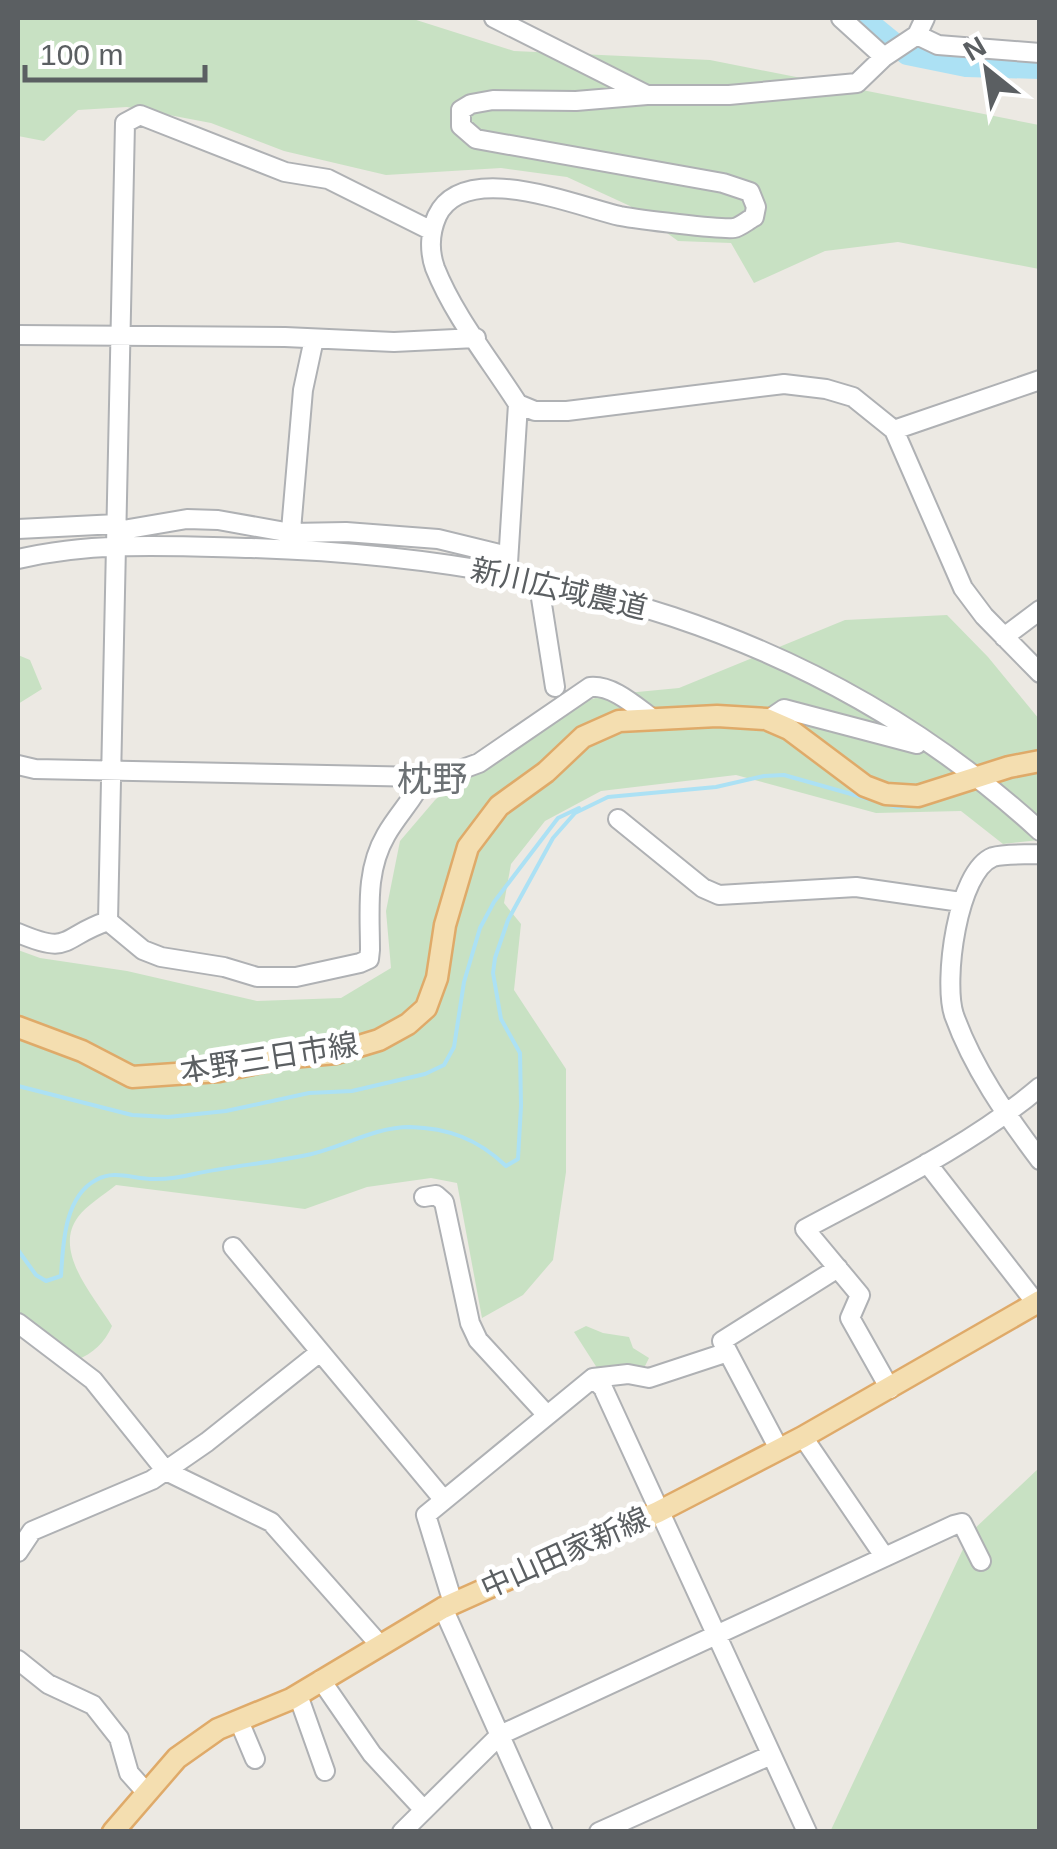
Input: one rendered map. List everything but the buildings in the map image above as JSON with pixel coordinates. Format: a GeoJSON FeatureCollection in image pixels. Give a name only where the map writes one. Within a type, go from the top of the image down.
{"type":"FeatureCollection","features":[{"type":"Feature","properties":{"kind":"main road","name":"本野三日市線"},"geometry":{"type":"LineString","coordinates":[[18,1027],[82,1051],[132,1077],[219,1071],[280,1058],[336,1053],[379,1040],[408,1024],[426,1008],[437,978],[446,925],[468,847],[499,806],[546,772],[583,738],[618,721],[742,716],[768,720],[865,786],[886,794],[918,796],[1040,761]]}},
{"type":"Feature","properties":{"kind":"main road","name":"中山田家新線"},"geometry":{"type":"LineString","coordinates":[[114,1832],[146,1792],[194,1744],[298,1695],[448,1606],[658,1512],[779,1450],[1038,1302]]}},
{"type":"Feature","properties":{"kind":"street"},"geometry":{"type":"LineString","coordinates":[[494,18],[647,95]]}},
{"type":"Feature","properties":{"kind":"street"},"geometry":{"type":"LineString","coordinates":[[841,18],[884,57]]}},
{"type":"Feature","properties":{"kind":"street"},"geometry":{"type":"LineString","coordinates":[[1040,53],[938,45],[921,26],[856,82],[729,95],[493,100],[470,104],[461,110],[460,126],[476,139],[722,183],[750,192],[756,207],[754,216],[734,228],[621,216],[535,192],[475,190],[448,198],[432,231],[434,264],[518,404],[534,411],[784,384],[854,397],[894,430],[963,588],[1040,673]]}},
{"type":"Feature","properties":{"kind":"street"},"geometry":{"type":"LineString","coordinates":[[108,921],[125,123],[140,115],[285,172],[328,179],[432,231]]}},
{"type":"Feature","properties":{"kind":"street"},"geometry":{"type":"LineString","coordinates":[[18,335],[394,342],[476,338]]}},
{"type":"Feature","properties":{"kind":"street"},"geometry":{"type":"LineString","coordinates":[[18,528],[117,533],[187,519],[218,520],[290,541],[304,390],[314,339]]}},
{"type":"Feature","properties":{"kind":"street"},"geometry":{"type":"LineString","coordinates":[[894,430],[1040,380]]}},
{"type":"Feature","properties":{"kind":"street"},"geometry":{"type":"LineString","coordinates":[[508,565],[518,404]]}},
{"type":"Feature","properties":{"kind":"street","name":"新川広域農道"},"geometry":{"type":"LineString","coordinates":[[18,559],[117,533],[290,541],[391,558],[508,565],[538,579],[606,594],[702,625],[756,647],[879,712],[977,776],[1040,831]]}},
{"type":"Feature","properties":{"kind":"street"},"geometry":{"type":"LineString","coordinates":[[538,579],[555,687]]}},
{"type":"Feature","properties":{"kind":"street"},"geometry":{"type":"LineString","coordinates":[[1004,636],[1040,610]]}},
{"type":"Feature","properties":{"kind":"street"},"geometry":{"type":"LineString","coordinates":[[18,764],[36,769],[424,777],[449,774],[479,763],[590,687],[614,692],[653,718]]}},
{"type":"Feature","properties":{"kind":"street"},"geometry":{"type":"LineString","coordinates":[[768,720],[784,709],[937,750]]}},
{"type":"Feature","properties":{"kind":"street"},"geometry":{"type":"LineString","coordinates":[[108,921],[143,950],[161,957],[224,966],[257,977],[296,977],[369,959],[372,867],[386,836],[413,800],[424,777]]}},
{"type":"Feature","properties":{"kind":"street"},"geometry":{"type":"LineString","coordinates":[[618,819],[703,888],[719,895],[856,887],[961,902]]}},
{"type":"Feature","properties":{"kind":"street"},"geometry":{"type":"LineString","coordinates":[[1040,854],[994,857],[979,868],[961,902],[953,953],[952,1010],[973,1058],[1006,1115],[1040,1160]]}},
{"type":"Feature","properties":{"kind":"street"},"geometry":{"type":"LineString","coordinates":[[18,933],[60,946],[81,930],[108,921]]}},
{"type":"Feature","properties":{"kind":"street"},"geometry":{"type":"LineString","coordinates":[[890,1388],[850,1318],[860,1295],[806,1229],[928,1163],[1006,1115],[1040,1087]]}},
{"type":"Feature","properties":{"kind":"street"},"geometry":{"type":"LineString","coordinates":[[928,1163],[1038,1302]]}},
{"type":"Feature","properties":{"kind":"street"},"geometry":{"type":"LineString","coordinates":[[424,1197],[436,1195],[444,1202],[470,1323],[478,1340],[546,1414]]}},
{"type":"Feature","properties":{"kind":"street"},"geometry":{"type":"LineString","coordinates":[[232,1247],[443,1499]]}},
{"type":"Feature","properties":{"kind":"street"},"geometry":{"type":"LineString","coordinates":[[779,1450],[722,1340],[838,1268]]}},
{"type":"Feature","properties":{"kind":"street"},"geometry":{"type":"LineString","coordinates":[[18,1323],[92,1380],[166,1471],[270,1522],[379,1644]]}},
{"type":"Feature","properties":{"kind":"street"},"geometry":{"type":"LineString","coordinates":[[18,1552],[32,1531],[166,1471],[320,1352]]}},
{"type":"Feature","properties":{"kind":"street"},"geometry":{"type":"LineString","coordinates":[[543,1832],[448,1606],[426,1515],[593,1378],[628,1374],[649,1378],[728,1352]]}},
{"type":"Feature","properties":{"kind":"street"},"geometry":{"type":"LineString","coordinates":[[593,1378],[603,1388],[807,1832]]}},
{"type":"Feature","properties":{"kind":"street"},"geometry":{"type":"LineString","coordinates":[[803,1437],[884,1556]]}},
{"type":"Feature","properties":{"kind":"street"},"geometry":{"type":"LineString","coordinates":[[402,1832],[500,1735],[962,1523],[981,1561]]}},
{"type":"Feature","properties":{"kind":"street"},"geometry":{"type":"LineString","coordinates":[[18,1660],[48,1684],[92,1705],[119,1738],[129,1773],[146,1792]]}},
{"type":"Feature","properties":{"kind":"street"},"geometry":{"type":"LineString","coordinates":[[322,1680],[372,1754],[424,1810]]}},
{"type":"Feature","properties":{"kind":"street"},"geometry":{"type":"LineString","coordinates":[[298,1695],[325,1771]]}},
{"type":"Feature","properties":{"kind":"street"},"geometry":{"type":"LineString","coordinates":[[239,1720],[255,1759]]}},
{"type":"Feature","properties":{"kind":"street"},"geometry":{"type":"LineString","coordinates":[[599,1832],[771,1754]]}},
{"type":"Feature","properties":{"kind":"green space"},"geometry":{"type":"Polygon","coordinates":[[[18,18],[410,18],[514,51],[710,60],[1039,125],[1039,269],[898,242],[825,251],[754,283],[731,243],[678,241],[630,206],[567,177],[501,168],[386,175],[284,151],[211,123],[127,107],[78,110],[44,141],[18,136],[18,18]]]}},
{"type":"Feature","properties":{"kind":"green space"},"geometry":{"type":"Polygon","coordinates":[[[947,615],[1039,719],[1039,840],[1003,844],[961,811],[876,813],[736,775],[601,791],[545,821],[511,864],[504,903],[521,924],[514,990],[566,1069],[566,1172],[553,1260],[523,1295],[482,1318],[457,1183],[431,1178],[367,1187],[305,1209],[116,1185],[78,1217],[71,1231],[70,1245],[79,1274],[112,1326],[102,1342],[76,1360],[47,1332],[18,1313],[18,950],[40,958],[127,971],[257,1001],[341,998],[391,968],[386,911],[400,841],[435,800],[478,761],[558,709],[606,695],[679,688],[845,620],[947,615]]]}},
{"type":"Feature","properties":{"kind":"green space"},"geometry":{"type":"Polygon","coordinates":[[[18,655],[30,660],[42,689],[18,704],[18,655]]]}},
{"type":"Feature","properties":{"kind":"green space"},"geometry":{"type":"Polygon","coordinates":[[[586,1326],[629,1337],[633,1348],[649,1358],[643,1370],[599,1371],[574,1332],[586,1326]]]}},
{"type":"Feature","properties":{"kind":"green space"},"geometry":{"type":"Polygon","coordinates":[[[1039,1468],[1039,1831],[830,1832],[971,1532],[1039,1468]]]}},
{"type":"Feature","properties":{"kind":"waterway"},"geometry":{"type":"LineString","coordinates":[[863,18],[907,54],[966,66],[1040,68]]}},
{"type":"Feature","properties":{"kind":"waterway"},"geometry":{"type":"LineString","coordinates":[[18,1250],[36,1275],[46,1281],[61,1276],[71,1210],[85,1188],[110,1175],[180,1177],[307,1155],[383,1130],[410,1127],[462,1137],[506,1166],[518,1159],[520,1053],[501,1019],[493,973],[495,958],[508,920],[553,838],[575,813],[608,797],[716,787],[784,775],[897,807],[912,806]]}},
{"type":"Feature","properties":{"kind":"waterway"},"geometry":{"type":"LineString","coordinates":[[18,1086],[132,1115],[168,1117],[226,1111],[309,1093],[352,1091],[425,1074],[444,1065],[454,1047],[464,982],[480,928],[494,902],[558,818],[579,808]]}},
{"type":"Feature","properties":{"kind":"district","name":"枕野"},"geometry":{"type":"Point","coordinates":[432,779]}}]}
